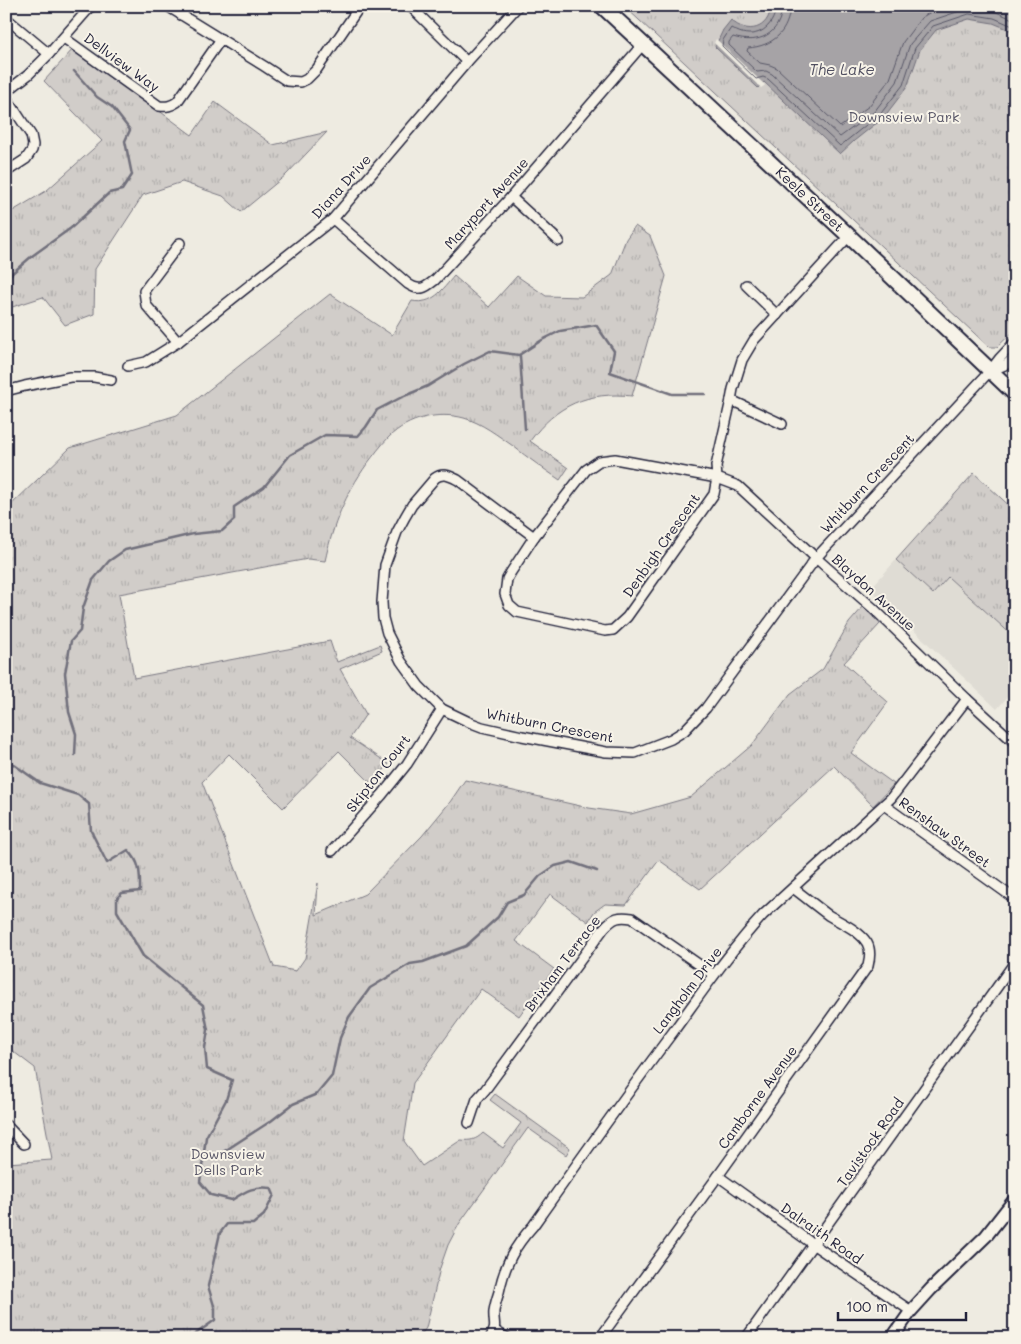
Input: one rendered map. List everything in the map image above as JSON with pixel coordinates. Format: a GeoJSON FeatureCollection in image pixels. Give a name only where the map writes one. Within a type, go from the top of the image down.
{"type":"FeatureCollection","features":[{"type":"Feature","properties":{"kind":"main road","name":"Keele Street"},"geometry":{"type":"LineString","coordinates":[[602,6],[1015,394]]}},
{"type":"Feature","properties":{"kind":"street"},"geometry":{"type":"LineString","coordinates":[[6,92],[28,75],[49,54],[91,6]]}},
{"type":"Feature","properties":{"kind":"street"},"geometry":{"type":"LineString","coordinates":[[167,6],[277,76],[288,81],[301,82],[307,80],[317,69],[360,6]]}},
{"type":"Feature","properties":{"kind":"street"},"geometry":{"type":"LineString","coordinates":[[182,15],[187,6]]}},
{"type":"Feature","properties":{"kind":"street"},"geometry":{"type":"LineString","coordinates":[[410,6],[467,62]]}},
{"type":"Feature","properties":{"kind":"street","name":"Diana Drive"},"geometry":{"type":"LineString","coordinates":[[128,366],[146,362],[178,342],[333,220],[467,62],[518,6]]}},
{"type":"Feature","properties":{"kind":"street"},"geometry":{"type":"LineString","coordinates":[[6,18],[49,54]]}},
{"type":"Feature","properties":{"kind":"street","name":"Dellview Way"},"geometry":{"type":"LineString","coordinates":[[64,38],[163,107],[177,102],[221,39]]}},
{"type":"Feature","properties":{"kind":"street","name":"Maryport Avenue"},"geometry":{"type":"LineString","coordinates":[[333,220],[408,284],[419,289],[426,287],[435,280],[511,197],[643,44]]}},
{"type":"Feature","properties":{"kind":"street"},"geometry":{"type":"LineString","coordinates":[[6,97],[31,135],[33,144],[32,150],[26,159],[6,172]]}},
{"type":"Feature","properties":{"kind":"street"},"geometry":{"type":"LineString","coordinates":[[511,197],[559,241]]}},
{"type":"Feature","properties":{"kind":"street","name":"Denbigh Crescent"},"geometry":{"type":"LineString","coordinates":[[534,537],[507,579],[505,594],[509,605],[517,612],[605,631],[613,630],[631,613],[714,494],[717,478],[716,466],[733,389],[742,360],[754,340],[849,236]]}},
{"type":"Feature","properties":{"kind":"street"},"geometry":{"type":"LineString","coordinates":[[178,342],[146,305],[144,291],[180,243]]}},
{"type":"Feature","properties":{"kind":"street"},"geometry":{"type":"LineString","coordinates":[[746,285],[776,315]]}},
{"type":"Feature","properties":{"kind":"street","name":"Whitburn Crescent"},"geometry":{"type":"LineString","coordinates":[[534,537],[458,480],[448,475],[439,475],[429,484],[405,517],[397,532],[385,565],[382,602],[383,618],[387,633],[401,661],[419,686],[442,709],[482,727],[606,752],[635,753],[671,740],[684,731],[706,708],[816,558],[1015,342]]}},
{"type":"Feature","properties":{"kind":"street"},"geometry":{"type":"LineString","coordinates":[[990,371],[1007,364],[1015,357]]}},
{"type":"Feature","properties":{"kind":"street"},"geometry":{"type":"LineString","coordinates":[[6,391],[70,377],[94,377],[111,380]]}},
{"type":"Feature","properties":{"kind":"street"},"geometry":{"type":"LineString","coordinates":[[731,400],[782,424]]}},
{"type":"Feature","properties":{"kind":"street","name":"Blaydon Avenue"},"geometry":{"type":"LineString","coordinates":[[534,537],[586,470],[599,461],[615,459],[717,478],[738,486],[874,609],[967,699],[1015,742]]}},
{"type":"Feature","properties":{"kind":"street","name":"Langholm Drive"},"geometry":{"type":"LineString","coordinates":[[492,1334],[494,1311],[502,1275],[518,1243],[533,1226],[622,1100],[714,975],[746,933],[763,915],[891,798],[967,699]]}},
{"type":"Feature","properties":{"kind":"street","name":"Skipton Court"},"geometry":{"type":"LineString","coordinates":[[332,851],[407,764],[442,709]]}},
{"type":"Feature","properties":{"kind":"street","name":"Renshaw Street"},"geometry":{"type":"LineString","coordinates":[[884,805],[1015,899]]}},
{"type":"Feature","properties":{"kind":"street","name":"Camborne Avenue"},"geometry":{"type":"LineString","coordinates":[[600,1338],[868,966],[870,951],[866,942],[855,931],[827,914],[793,888]]}},
{"type":"Feature","properties":{"kind":"street","name":"Brixham Terrace"},"geometry":{"type":"LineString","coordinates":[[469,1123],[477,1099],[604,928],[612,921],[623,916],[632,918],[714,975]]}},
{"type":"Feature","properties":{"kind":"street","name":"Tavistock Road"},"geometry":{"type":"LineString","coordinates":[[746,1338],[1015,962]]}},
{"type":"Feature","properties":{"kind":"street"},"geometry":{"type":"LineString","coordinates":[[6,1124],[24,1144]]}},
{"type":"Feature","properties":{"kind":"street","name":"Dalraith Road"},"geometry":{"type":"LineString","coordinates":[[718,1176],[814,1245],[911,1310]]}},
{"type":"Feature","properties":{"kind":"street"},"geometry":{"type":"LineString","coordinates":[[892,1338],[911,1310],[1010,1214],[1015,1199]]}},
{"type":"Feature","properties":{"kind":"street"},"geometry":{"type":"LineString","coordinates":[[492,1334],[507,1338]]}},
{"type":"Feature","properties":{"kind":"shaded area"},"geometry":{"type":"Polygon","coordinates":[[[896,560],[933,594],[948,577],[1015,638],[1015,688],[997,709],[870,589],[896,560]]]}},
{"type":"Feature","properties":{"kind":"green space","name":"Downsview Park"},"geometry":{"type":"Polygon","coordinates":[[[624,6],[1015,6],[1015,330],[997,347],[989,347],[624,6]]]}},
{"type":"Feature","properties":{"kind":"green space"},"geometry":{"type":"Polygon","coordinates":[[[74,48],[192,135],[215,102],[273,145],[327,132],[286,175],[241,212],[223,196],[182,182],[143,195],[95,269],[94,314],[65,325],[43,297],[6,309],[6,215],[46,191],[102,141],[44,81],[74,48]]]}},
{"type":"Feature","properties":{"kind":"green space","name":"Downsview Dells Park"},"geometry":{"type":"Polygon","coordinates":[[[635,226],[650,236],[666,276],[632,396],[601,396],[574,403],[551,418],[540,429],[530,441],[568,468],[560,480],[513,446],[471,420],[444,415],[424,418],[405,425],[383,443],[352,487],[336,522],[325,561],[308,559],[119,594],[134,678],[330,641],[337,662],[380,645],[382,651],[340,669],[366,714],[350,738],[389,764],[372,784],[339,751],[283,808],[229,754],[202,782],[274,967],[296,971],[305,958],[318,883],[316,915],[365,894],[422,836],[450,802],[465,780],[589,808],[631,814],[691,797],[752,745],[790,694],[823,669],[849,623],[863,607],[880,624],[844,663],[888,702],[851,753],[894,784],[873,806],[834,766],[700,889],[659,860],[626,905],[605,904],[594,912],[588,922],[550,894],[516,941],[554,969],[519,1016],[481,989],[413,1083],[404,1141],[422,1166],[461,1140],[473,1140],[483,1133],[503,1148],[521,1123],[490,1100],[495,1094],[570,1148],[566,1155],[528,1128],[459,1224],[448,1245],[440,1268],[426,1328],[419,1338],[6,1338],[6,1163],[52,1160],[35,1068],[6,1046],[6,507],[9,507],[70,448],[177,415],[330,294],[392,335],[412,301],[419,302],[431,299],[454,276],[489,307],[517,276],[546,296],[582,297],[612,275],[626,239],[635,226]]]}},
{"type":"Feature","properties":{"kind":"green space"},"geometry":{"type":"Polygon","coordinates":[[[974,473],[1015,511],[1015,638],[948,577],[933,594],[896,560],[974,473]]]}},
{"type":"Feature","properties":{"kind":"water","name":"The Lake"},"geometry":{"type":"Polygon","coordinates":[[[771,6],[1015,6],[1015,32],[993,23],[969,19],[936,30],[920,50],[907,87],[881,121],[840,154],[764,82],[758,88],[715,47],[723,30],[731,20],[744,28],[756,28],[766,20],[771,6]]]}},
{"type":"Feature","properties":{"kind":"pier"},"geometry":{"type":"Polygon","coordinates":[[[716,39],[765,85],[761,88],[714,43],[716,39]]]}},
{"type":"Feature","properties":{"kind":"waterway"},"geometry":{"type":"LineString","coordinates":[[6,277],[71,228],[109,193],[122,190],[132,175],[125,141],[130,130],[112,107],[97,97],[74,71]]}},
{"type":"Feature","properties":{"kind":"waterway"},"geometry":{"type":"LineString","coordinates":[[75,755],[76,734],[69,712],[65,673],[71,641],[80,631],[83,608],[93,580],[109,561],[125,550],[193,534],[222,531],[234,520],[234,507],[264,487],[290,455],[325,435],[358,436],[377,410],[428,386],[490,351],[519,355],[560,331],[596,325],[614,351],[610,372],[672,394],[705,394]]}},
{"type":"Feature","properties":{"kind":"waterway"},"geometry":{"type":"LineString","coordinates":[[520,356],[525,429]]}},
{"type":"Feature","properties":{"kind":"waterway"},"geometry":{"type":"LineString","coordinates":[[6,759],[40,783],[78,795],[89,804],[91,831],[107,863],[128,850],[138,864],[140,891],[122,893],[117,898],[117,911],[143,956],[203,1005],[208,1030],[205,1048],[207,1069],[232,1080],[226,1100],[206,1137],[200,1182],[211,1195],[232,1200],[246,1192],[259,1188],[271,1188],[274,1195],[264,1215],[253,1224],[227,1224],[220,1233],[208,1286],[215,1309],[215,1320],[190,1338]]}},
{"type":"Feature","properties":{"kind":"waterway"},"geometry":{"type":"LineString","coordinates":[[204,1152],[220,1154],[271,1121],[293,1104],[317,1094],[332,1076],[340,1038],[349,1017],[370,988],[410,964],[423,962],[466,946],[498,917],[507,902],[524,895],[540,876],[555,866],[571,862],[597,871]]}}]}
